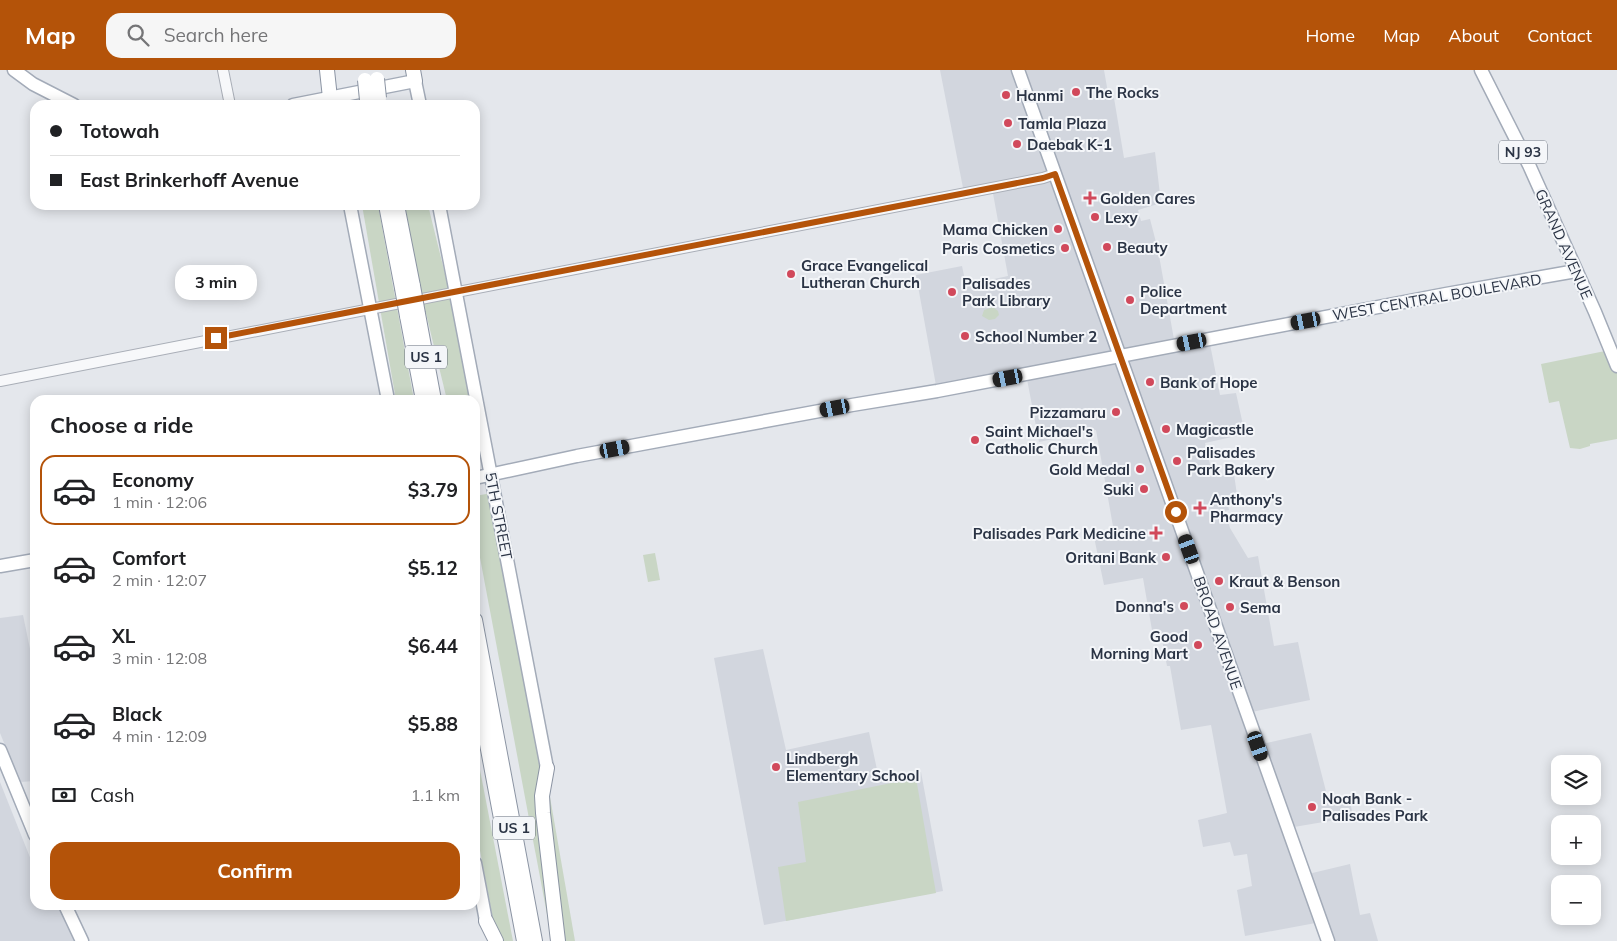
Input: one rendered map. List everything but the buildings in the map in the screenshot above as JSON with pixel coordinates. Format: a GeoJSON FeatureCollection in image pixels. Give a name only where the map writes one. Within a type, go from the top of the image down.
{"type":"FeatureCollection","features":[{"type":"Feature","properties":{"kind":"highway"},"geometry":{"type":"LineString","coordinates":[[327,70],[330,100]]}},
{"type":"Feature","properties":{"kind":"highway"},"geometry":{"type":"LineString","coordinates":[[371,75],[373,100]]}},
{"type":"Feature","properties":{"kind":"highway","name":"US 1"},"geometry":{"type":"LineString","coordinates":[[387,210],[407,287]]}},
{"type":"Feature","properties":{"kind":"highway","name":"US 1"},"geometry":{"type":"LineString","coordinates":[[398,210],[422,395]]}},
{"type":"Feature","properties":{"kind":"highway","name":"US 1"},"geometry":{"type":"LineString","coordinates":[[412,315],[433,395]]}},
{"type":"Feature","properties":{"kind":"highway","name":"US 1"},"geometry":{"type":"LineString","coordinates":[[480,685],[535,941]]}},
{"type":"Feature","properties":{"kind":"highway","name":"US 1"},"geometry":{"type":"LineString","coordinates":[[487,716],[524,941]]}},
{"type":"Feature","properties":{"kind":"highway"},"geometry":{"type":"LineString","coordinates":[[547,768],[542,796],[543,813],[558,941]]}},
{"type":"Feature","properties":{"kind":"highway"},"geometry":{"type":"LineString","coordinates":[[486,921],[496,941]]}},
{"type":"Feature","properties":{"kind":"main road"},"geometry":{"type":"LineString","coordinates":[[14,70],[33,84],[64,100]]}},
{"type":"Feature","properties":{"kind":"main road","name":"BROAD AVENUE"},"geometry":{"type":"LineString","coordinates":[[1018,70],[1328,941]]}},
{"type":"Feature","properties":{"kind":"main road","name":"GRAND AVENUE"},"geometry":{"type":"LineString","coordinates":[[1481,70],[1529,165],[1595,312],[1617,366]]}},
{"type":"Feature","properties":{"kind":"main road"},"geometry":{"type":"LineString","coordinates":[[333,100],[414,75],[419,100]]}},
{"type":"Feature","properties":{"kind":"main road"},"geometry":{"type":"LineString","coordinates":[[351,210],[372,309],[387,395]]}},
{"type":"Feature","properties":{"kind":"main road","name":"5TH STREET"},"geometry":{"type":"LineString","coordinates":[[440,210],[476,395]]}},
{"type":"Feature","properties":{"kind":"main road","name":"WEST CENTRAL BOULEVARD"},"geometry":{"type":"LineString","coordinates":[[480,477],[577,456],[1576,271]]}},
{"type":"Feature","properties":{"kind":"main road","name":"5TH STREET"},"geometry":{"type":"LineString","coordinates":[[480,417],[547,768]]}},
{"type":"Feature","properties":{"kind":"main road"},"geometry":{"type":"LineString","coordinates":[[0,566],[30,561]]}},
{"type":"Feature","properties":{"kind":"main road"},"geometry":{"type":"LineString","coordinates":[[0,750],[30,823]]}},
{"type":"Feature","properties":{"kind":"main road"},"geometry":{"type":"LineString","coordinates":[[480,889],[486,921]]}},
{"type":"Feature","properties":{"kind":"main road"},"geometry":{"type":"LineString","coordinates":[[67,910],[82,941]]}},
{"type":"Feature","properties":{"kind":"street"},"geometry":{"type":"LineString","coordinates":[[223,70],[229,100]]}},
{"type":"Feature","properties":{"kind":"street"},"geometry":{"type":"LineString","coordinates":[[0,380],[1043,178],[1055,174]]}},
{"type":"Feature","properties":{"kind":"shaded area"},"geometry":{"type":"Polygon","coordinates":[[[940,70],[1104,70],[1108,93],[1113,92],[1124,158],[1155,152],[1161,203],[1138,210],[1141,221],[1150,219],[1158,250],[1175,345],[1209,339],[1220,395],[1236,393],[1245,434],[1205,443],[1213,477],[1234,474],[1237,495],[1226,498],[1229,510],[1225,511],[1230,528],[1248,558],[1258,556],[1274,646],[1298,642],[1310,700],[1247,713],[1258,745],[1311,733],[1328,799],[1349,795],[1353,817],[1288,828],[1304,875],[1350,864],[1360,915],[1370,913],[1378,941],[1328,941],[1321,922],[1245,936],[1237,890],[1252,886],[1247,854],[1234,856],[1230,842],[1203,847],[1198,820],[1227,813],[1211,725],[1181,730],[1170,666],[1167,666],[1161,635],[1153,636],[1143,578],[1104,585],[1094,537],[1114,532],[1096,430],[1039,442],[1026,374],[937,391],[916,275],[962,266],[966,285],[1008,276],[992,188],[964,193],[940,70]]]}},
{"type":"Feature","properties":{"kind":"shaded area"},"geometry":{"type":"Polygon","coordinates":[[[23,615],[30,649],[30,781],[20,782],[0,733],[0,618],[23,615]]]}},
{"type":"Feature","properties":{"kind":"shaded area"},"geometry":{"type":"Polygon","coordinates":[[[763,649],[786,750],[869,732],[879,779],[921,772],[943,891],[764,925],[714,658],[763,649]]]}},
{"type":"Feature","properties":{"kind":"shaded area"},"geometry":{"type":"Polygon","coordinates":[[[0,782],[30,857],[30,910],[67,910],[82,941],[0,941],[0,782]]]}},
{"type":"Feature","properties":{"kind":"green space"},"geometry":{"type":"Polygon","coordinates":[[[363,210],[379,210],[413,395],[395,395],[363,210]]]}},
{"type":"Feature","properties":{"kind":"green space"},"geometry":{"type":"Polygon","coordinates":[[[406,210],[429,210],[475,395],[446,395],[415,268],[406,210]]]}},
{"type":"Feature","properties":{"kind":"green space"},"geometry":{"type":"Polygon","coordinates":[[[993,307],[998,311],[999,315],[995,319],[989,320],[982,316],[984,310],[993,307]]]}},
{"type":"Feature","properties":{"kind":"green space"},"geometry":{"type":"Polygon","coordinates":[[[1610,350],[1617,366],[1617,439],[1590,444],[1590,446],[1580,449],[1570,448],[1559,401],[1549,403],[1541,364],[1610,350]]]}},
{"type":"Feature","properties":{"kind":"green space"},"geometry":{"type":"Polygon","coordinates":[[[480,416],[490,457],[480,459],[480,416]]]}},
{"type":"Feature","properties":{"kind":"green space"},"geometry":{"type":"Polygon","coordinates":[[[497,492],[575,941],[552,941],[480,558],[480,495],[497,492]]]}},
{"type":"Feature","properties":{"kind":"green space"},"geometry":{"type":"Polygon","coordinates":[[[655,553],[660,580],[648,582],[643,555],[655,553]]]}},
{"type":"Feature","properties":{"kind":"green space"},"geometry":{"type":"Polygon","coordinates":[[[480,770],[513,941],[497,941],[480,851],[480,770]]]}},
{"type":"Feature","properties":{"kind":"green space"},"geometry":{"type":"Polygon","coordinates":[[[916,778],[936,893],[786,921],[778,867],[806,862],[798,802],[916,778]]]}},
{"type":"Feature","properties":{"kind":"place","name":"The Rocks"},"geometry":{"type":"Point","coordinates":[1076,92]}},
{"type":"Feature","properties":{"kind":"place","name":"Hanmi"},"geometry":{"type":"Point","coordinates":[1006,95]}},
{"type":"Feature","properties":{"kind":"place","name":"Tamla Plaza"},"geometry":{"type":"Point","coordinates":[1008,123]}},
{"type":"Feature","properties":{"kind":"place","name":"Daebak K-1"},"geometry":{"type":"Point","coordinates":[1017,144]}},
{"type":"Feature","properties":{"kind":"place","name":"Golden Cares"},"geometry":{"type":"Point","coordinates":[1090,198]}},
{"type":"Feature","properties":{"kind":"place","name":"Lexy"},"geometry":{"type":"Point","coordinates":[1095,217]}},
{"type":"Feature","properties":{"kind":"place","name":"Mama Chicken"},"geometry":{"type":"Point","coordinates":[1058,229]}},
{"type":"Feature","properties":{"kind":"place","name":"Beauty"},"geometry":{"type":"Point","coordinates":[1107,247]}},
{"type":"Feature","properties":{"kind":"place","name":"Paris Cosmetics"},"geometry":{"type":"Point","coordinates":[1065,248]}},
{"type":"Feature","properties":{"kind":"place","name":"Grace Evangelical Lutheran Church"},"geometry":{"type":"Point","coordinates":[791,274]}},
{"type":"Feature","properties":{"kind":"place","name":"Palisades Park Library"},"geometry":{"type":"Point","coordinates":[952,292]}},
{"type":"Feature","properties":{"kind":"place","name":"Police Department"},"geometry":{"type":"Point","coordinates":[1130,300]}},
{"type":"Feature","properties":{"kind":"place","name":"School Number 2"},"geometry":{"type":"Point","coordinates":[965,336]}},
{"type":"Feature","properties":{"kind":"place","name":"Bank of Hope"},"geometry":{"type":"Point","coordinates":[1150,382]}},
{"type":"Feature","properties":{"kind":"place","name":"Pizzamaru"},"geometry":{"type":"Point","coordinates":[1116,412]}},
{"type":"Feature","properties":{"kind":"place","name":"Magicastle"},"geometry":{"type":"Point","coordinates":[1166,429]}},
{"type":"Feature","properties":{"kind":"place","name":"Saint Michael's Catholic Church"},"geometry":{"type":"Point","coordinates":[975,440]}},
{"type":"Feature","properties":{"kind":"place","name":"Palisades Park Bakery"},"geometry":{"type":"Point","coordinates":[1177,461]}},
{"type":"Feature","properties":{"kind":"place","name":"Gold Medal"},"geometry":{"type":"Point","coordinates":[1140,469]}},
{"type":"Feature","properties":{"kind":"place","name":"Suki"},"geometry":{"type":"Point","coordinates":[1144,489]}},
{"type":"Feature","properties":{"kind":"place","name":"Anthony's Pharmacy"},"geometry":{"type":"Point","coordinates":[1200,508]}},
{"type":"Feature","properties":{"kind":"place","name":"Palisades Park Medicine"},"geometry":{"type":"Point","coordinates":[1156,533]}},
{"type":"Feature","properties":{"kind":"place","name":"Oritani Bank"},"geometry":{"type":"Point","coordinates":[1166,557]}},
{"type":"Feature","properties":{"kind":"place","name":"Kraut & Benson"},"geometry":{"type":"Point","coordinates":[1219,581]}},
{"type":"Feature","properties":{"kind":"place","name":"Donna's"},"geometry":{"type":"Point","coordinates":[1184,606]}},
{"type":"Feature","properties":{"kind":"place","name":"Sema"},"geometry":{"type":"Point","coordinates":[1230,607]}},
{"type":"Feature","properties":{"kind":"place","name":"Good Morning Mart"},"geometry":{"type":"Point","coordinates":[1198,645]}},
{"type":"Feature","properties":{"kind":"place","name":"Lindbergh Elementary School"},"geometry":{"type":"Point","coordinates":[776,767]}},
{"type":"Feature","properties":{"kind":"place","name":"Noah Bank - Palisades Park"},"geometry":{"type":"Point","coordinates":[1312,807]}},
{"type":"Feature","properties":{"kind":"route"},"geometry":{"type":"LineString","coordinates":[[216,338],[1043,178],[1055,174],[1176,512]]}}]}
